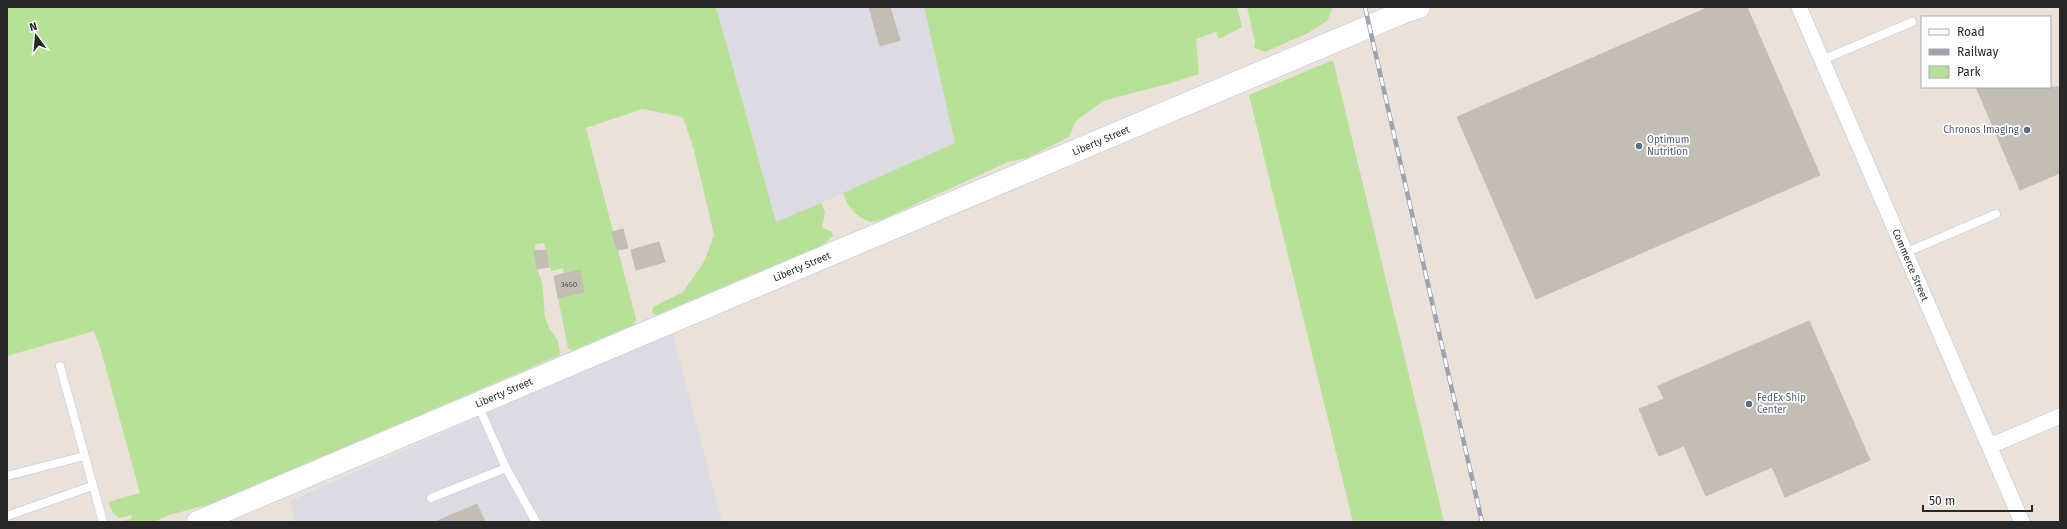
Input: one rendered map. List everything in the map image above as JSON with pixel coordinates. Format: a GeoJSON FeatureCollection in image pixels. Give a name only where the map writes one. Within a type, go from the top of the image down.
{"type":"FeatureCollection","features":[{"type":"Feature","properties":{"kind":"street","name":"Commerce Street"},"geometry":{"type":"LineString","coordinates":[[1798,7],[2022,522]]}},
{"type":"Feature","properties":{"kind":"street","name":"Liberty Street"},"geometry":{"type":"LineString","coordinates":[[198,522],[1412,8]]}},
{"type":"Feature","properties":{"kind":"street"},"geometry":{"type":"LineString","coordinates":[[1990,446],[2060,416]]}},
{"type":"Feature","properties":{"kind":"lane"},"geometry":{"type":"LineString","coordinates":[[1822,60],[1912,22]]}},
{"type":"Feature","properties":{"kind":"lane"},"geometry":{"type":"LineString","coordinates":[[1905,253],[1996,214]]}},
{"type":"Feature","properties":{"kind":"lane"},"geometry":{"type":"LineString","coordinates":[[60,366],[103,522]]}},
{"type":"Feature","properties":{"kind":"lane"},"geometry":{"type":"LineString","coordinates":[[478,404],[506,468],[536,522]]}},
{"type":"Feature","properties":{"kind":"lane"},"geometry":{"type":"LineString","coordinates":[[7,476],[84,456]]}},
{"type":"Feature","properties":{"kind":"lane"},"geometry":{"type":"LineString","coordinates":[[431,498],[506,468]]}},
{"type":"Feature","properties":{"kind":"lane"},"geometry":{"type":"LineString","coordinates":[[7,516],[92,486]]}},
{"type":"Feature","properties":{"kind":"shaded area"},"geometry":{"type":"Polygon","coordinates":[[[716,7],[924,7],[955,143],[776,223],[716,7]]]}},
{"type":"Feature","properties":{"kind":"shaded area"},"geometry":{"type":"Polygon","coordinates":[[[672,331],[722,522],[295,522],[290,501],[672,331]]]}},
{"type":"Feature","properties":{"kind":"green space"},"geometry":{"type":"Polygon","coordinates":[[[7,7],[716,7],[776,222],[821,203],[825,212],[822,228],[831,231],[833,236],[822,246],[658,316],[652,313],[653,307],[683,292],[704,262],[714,235],[694,150],[683,117],[642,109],[586,128],[636,319],[633,326],[573,351],[568,348],[558,298],[584,292],[579,270],[564,274],[563,268],[551,271],[544,243],[535,244],[537,269],[542,282],[545,317],[549,328],[558,341],[560,355],[215,503],[169,515],[154,522],[123,522],[132,518],[131,515],[119,518],[113,513],[108,502],[140,493],[100,347],[94,331],[7,356],[7,7]]]}},
{"type":"Feature","properties":{"kind":"green space"},"geometry":{"type":"Polygon","coordinates":[[[924,7],[1237,7],[1242,27],[1219,39],[1216,32],[1196,39],[1199,74],[1103,101],[1076,121],[1069,137],[1027,158],[1008,162],[881,220],[871,222],[857,215],[853,211],[847,203],[843,193],[955,143],[924,7]]]}},
{"type":"Feature","properties":{"kind":"green space"},"geometry":{"type":"Polygon","coordinates":[[[1247,7],[1333,7],[1327,21],[1308,33],[1265,52],[1254,48],[1255,42],[1247,7]]]}},
{"type":"Feature","properties":{"kind":"green space"},"geometry":{"type":"Polygon","coordinates":[[[1333,60],[1444,522],[1353,522],[1249,95],[1333,60]]]}},
{"type":"Feature","properties":{"kind":"building"},"geometry":{"type":"Polygon","coordinates":[[[869,7],[890,7],[900,40],[880,46],[869,7]]]}},
{"type":"Feature","properties":{"kind":"building","name":"Optimum Nutrition"},"geometry":{"type":"Polygon","coordinates":[[[1709,7],[1747,7],[1820,175],[1536,299],[1457,117],[1709,7]]]}},
{"type":"Feature","properties":{"kind":"building","name":"Chronos Imaging"},"geometry":{"type":"Polygon","coordinates":[[[2060,87],[2060,173],[2020,190],[1976,88],[2060,87]]]}},
{"type":"Feature","properties":{"kind":"building"},"geometry":{"type":"Polygon","coordinates":[[[623,229],[628,248],[617,250],[612,232],[623,229]]]}},
{"type":"Feature","properties":{"kind":"building"},"geometry":{"type":"Polygon","coordinates":[[[659,242],[665,262],[636,270],[631,250],[659,242]]]}},
{"type":"Feature","properties":{"kind":"building"},"geometry":{"type":"Polygon","coordinates":[[[546,250],[549,267],[537,269],[534,251],[546,250]]]}},
{"type":"Feature","properties":{"kind":"building"},"geometry":{"type":"Polygon","coordinates":[[[580,270],[584,292],[558,298],[554,276],[580,270]]]}},
{"type":"Feature","properties":{"kind":"building","name":"FedEx Ship Center"},"geometry":{"type":"Polygon","coordinates":[[[1809,321],[1870,460],[1785,497],[1772,467],[1706,496],[1684,446],[1659,456],[1639,409],[1664,399],[1658,386],[1809,321]]]}},
{"type":"Feature","properties":{"kind":"building"},"geometry":{"type":"Polygon","coordinates":[[[477,504],[485,522],[435,522],[477,504]]]}},
{"type":"Feature","properties":{"kind":"railway"},"geometry":{"type":"LineString","coordinates":[[1365,7],[1482,522]]}},
{"type":"Feature","properties":{"kind":"place","name":"Chronos Imaging"},"geometry":{"type":"Point","coordinates":[2027,130]}},
{"type":"Feature","properties":{"kind":"place","name":"Optimum Nutrition"},"geometry":{"type":"Point","coordinates":[1639,146]}},
{"type":"Feature","properties":{"kind":"place","name":"FedEx Ship Center"},"geometry":{"type":"Point","coordinates":[1749,404]}}]}
